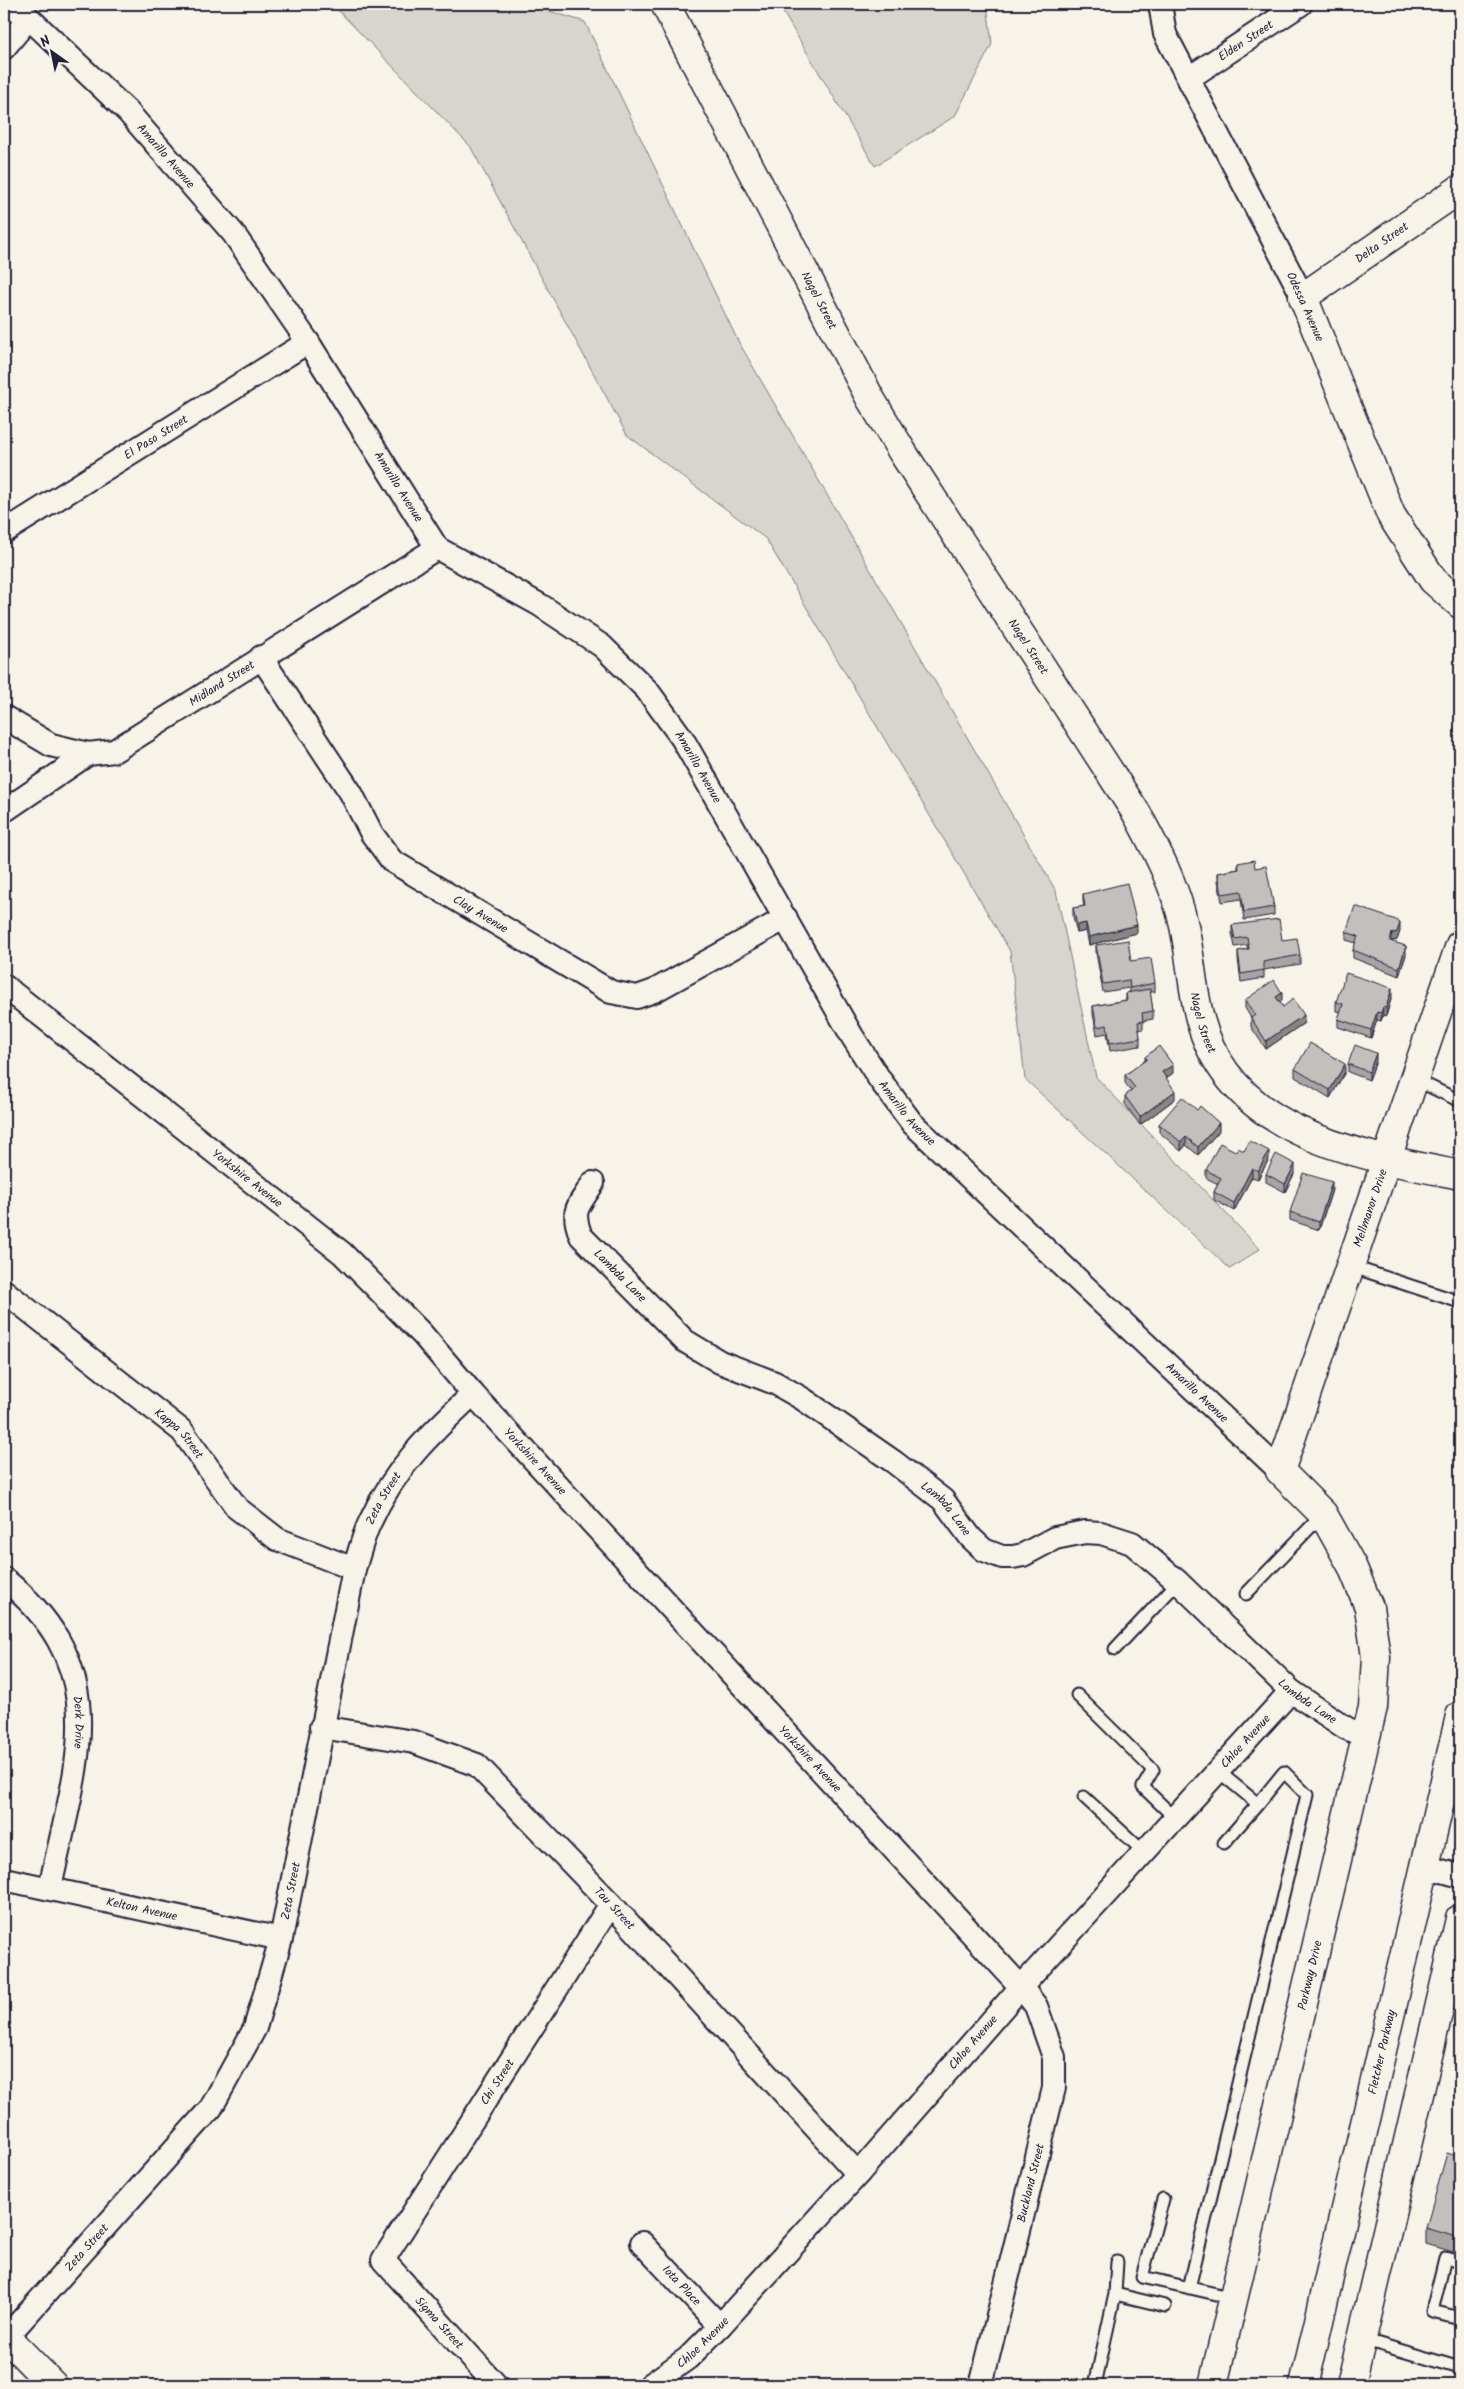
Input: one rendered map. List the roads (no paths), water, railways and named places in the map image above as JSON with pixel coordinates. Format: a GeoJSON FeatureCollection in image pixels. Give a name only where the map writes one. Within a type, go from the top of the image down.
{"type":"FeatureCollection","features":[{"type":"Feature","properties":{"kind":"street","name":"Amarillo Avenue"},"geometry":{"type":"LineString","coordinates":[[9,4],[29,18],[155,140],[248,254],[308,342],[437,548],[574,626],[602,646],[640,682],[665,713],[682,738],[852,1036],[880,1080],[912,1124],[1280,1471],[1323,1514],[1352,1566]]}},
{"type":"Feature","properties":{"kind":"street","name":"Nagel Street"},"geometry":{"type":"LineString","coordinates":[[665,4],[870,398],[903,454],[1133,808],[1152,841],[1172,887],[1184,925],[1200,1018],[1215,1057],[1240,1092],[1274,1119],[1294,1130],[1386,1160],[1460,1175]]}},
{"type":"Feature","properties":{"kind":"street","name":"Odessa Avenue"},"geometry":{"type":"LineString","coordinates":[[1160,4],[1165,34],[1303,297],[1391,515],[1433,580],[1460,604]]}},
{"type":"Feature","properties":{"kind":"street","name":"Elden Street"},"geometry":{"type":"LineString","coordinates":[[1189,78],[1301,4]]}},
{"type":"Feature","properties":{"kind":"street"},"geometry":{"type":"LineString","coordinates":[[4,48],[29,18]]}},
{"type":"Feature","properties":{"kind":"street","name":"Delta Street"},"geometry":{"type":"LineString","coordinates":[[1303,297],[1460,189]]}},
{"type":"Feature","properties":{"kind":"street","name":"El Paso Street"},"geometry":{"type":"LineString","coordinates":[[4,532],[308,342]]}},
{"type":"Feature","properties":{"kind":"street","name":"Midland Street"},"geometry":{"type":"LineString","coordinates":[[4,810],[88,754],[114,751],[437,548]]}},
{"type":"Feature","properties":{"kind":"street","name":"Clay Avenue"},"geometry":{"type":"LineString","coordinates":[[261,657],[351,793],[372,834],[392,861],[611,992],[637,997],[654,992],[786,918]]}},
{"type":"Feature","properties":{"kind":"street"},"geometry":{"type":"LineString","coordinates":[[4,717],[51,745],[88,754]]}},
{"type":"Feature","properties":{"kind":"street","name":"Mellmanor Drive"},"geometry":{"type":"LineString","coordinates":[[1280,1471],[1460,945]]}},
{"type":"Feature","properties":{"kind":"street","name":"Yorkshire Avenue"},"geometry":{"type":"LineString","coordinates":[[4,986],[342,1253],[422,1334],[473,1394],[1021,1987]]}},
{"type":"Feature","properties":{"kind":"street","name":"Lambda Lane"},"geometry":{"type":"LineString","coordinates":[[593,1183],[576,1210],[575,1220],[581,1236],[685,1341],[720,1362],[774,1383],[803,1399],[894,1462],[942,1500],[971,1538],[984,1550],[1002,1557],[1013,1557],[1024,1555],[1041,1544],[1062,1536],[1085,1532],[1101,1533],[1132,1543],[1178,1582],[1291,1691],[1346,1728],[1366,1737]]}},
{"type":"Feature","properties":{"kind":"street","name":"Kappa Street"},"geometry":{"type":"LineString","coordinates":[[4,1291],[182,1431],[238,1508],[249,1517],[277,1539],[354,1569]]}},
{"type":"Feature","properties":{"kind":"street","name":"Zeta Street"},"geometry":{"type":"LineString","coordinates":[[5,2337],[211,2108],[256,2028],[281,1939],[321,1727],[354,1569],[369,1523],[391,1482],[421,1442],[473,1394]]}},
{"type":"Feature","properties":{"kind":"street","name":"Parkway Drive"},"geometry":{"type":"LineString","coordinates":[[1213,2385],[1372,1707],[1376,1657],[1369,1607],[1352,1566]]}},
{"type":"Feature","properties":{"kind":"street","name":"Derk Drive"},"geometry":{"type":"LineString","coordinates":[[4,1579],[25,1596],[51,1626],[71,1667],[80,1704],[80,1743],[50,1888]]}},
{"type":"Feature","properties":{"kind":"street","name":"Chloe Avenue"},"geometry":{"type":"LineString","coordinates":[[650,2385],[688,2358],[720,2326],[858,2174],[1021,1987],[1291,1691]]}},
{"type":"Feature","properties":{"kind":"street","name":"Fletcher Parkway"},"geometry":{"type":"LineString","coordinates":[[1304,2385],[1460,1716]]}},
{"type":"Feature","properties":{"kind":"street","name":"Tau Street"},"geometry":{"type":"LineString","coordinates":[[321,1727],[414,1742],[477,1764],[611,1904],[858,2174]]}},
{"type":"Feature","properties":{"kind":"street"},"geometry":{"type":"LineString","coordinates":[[1424,1866],[1460,1876]]}},
{"type":"Feature","properties":{"kind":"street","name":"Kelton Avenue"},"geometry":{"type":"LineString","coordinates":[[4,1879],[281,1939]]}},
{"type":"Feature","properties":{"kind":"street","name":"Chi Street"},"geometry":{"type":"LineString","coordinates":[[383,2260],[611,1904]]}},
{"type":"Feature","properties":{"kind":"street"},"geometry":{"type":"LineString","coordinates":[[1351,2385],[1460,1919]]}},
{"type":"Feature","properties":{"kind":"street","name":"Buckland Street"},"geometry":{"type":"LineString","coordinates":[[981,2385],[1054,2088],[1054,2057],[1036,2006],[1021,1987]]}},
{"type":"Feature","properties":{"kind":"street","name":"Iota Place"},"geometry":{"type":"LineString","coordinates":[[642,2244],[720,2326]]}},
{"type":"Feature","properties":{"kind":"street","name":"Sigma Street"},"geometry":{"type":"LineString","coordinates":[[383,2260],[496,2385]]}},
{"type":"Feature","properties":{"kind":"street"},"geometry":{"type":"LineString","coordinates":[[5,2337],[53,2385]]}},
{"type":"Feature","properties":{"kind":"lane"},"geometry":{"type":"LineString","coordinates":[[1414,1079],[1460,1101]]}},
{"type":"Feature","properties":{"kind":"lane"},"geometry":{"type":"LineString","coordinates":[[1350,1266],[1460,1302]]}},
{"type":"Feature","properties":{"kind":"lane"},"geometry":{"type":"LineString","coordinates":[[1246,1594],[1323,1514]]}},
{"type":"Feature","properties":{"kind":"lane"},"geometry":{"type":"LineString","coordinates":[[1115,1649],[1178,1582]]}},
{"type":"Feature","properties":{"kind":"lane"},"geometry":{"type":"LineString","coordinates":[[1077,1695],[1154,1770],[1143,1787],[1175,1818]]}},
{"type":"Feature","properties":{"kind":"lane"},"geometry":{"type":"LineString","coordinates":[[1218,1771],[1258,1804]]}},
{"type":"Feature","properties":{"kind":"lane"},"geometry":{"type":"LineString","coordinates":[[1189,2288],[1307,1794],[1284,1772],[1224,1843]]}},
{"type":"Feature","properties":{"kind":"lane"},"geometry":{"type":"LineString","coordinates":[[1084,1797],[1144,1852]]}},
{"type":"Feature","properties":{"kind":"lane"},"geometry":{"type":"LineString","coordinates":[[1163,2199],[1142,2277],[1234,2298]]}},
{"type":"Feature","properties":{"kind":"lane"},"geometry":{"type":"LineString","coordinates":[[1460,2262],[1445,2258],[1432,2311],[1460,2318]]}},
{"type":"Feature","properties":{"kind":"lane"},"geometry":{"type":"LineString","coordinates":[[1095,2385],[1115,2294],[1118,2262]]}},
{"type":"Feature","properties":{"kind":"lane"},"geometry":{"type":"LineString","coordinates":[[1115,2294],[1165,2306]]}},
{"type":"Feature","properties":{"kind":"lane"},"geometry":{"type":"LineString","coordinates":[[1362,2339],[1460,2368]]}}]}
